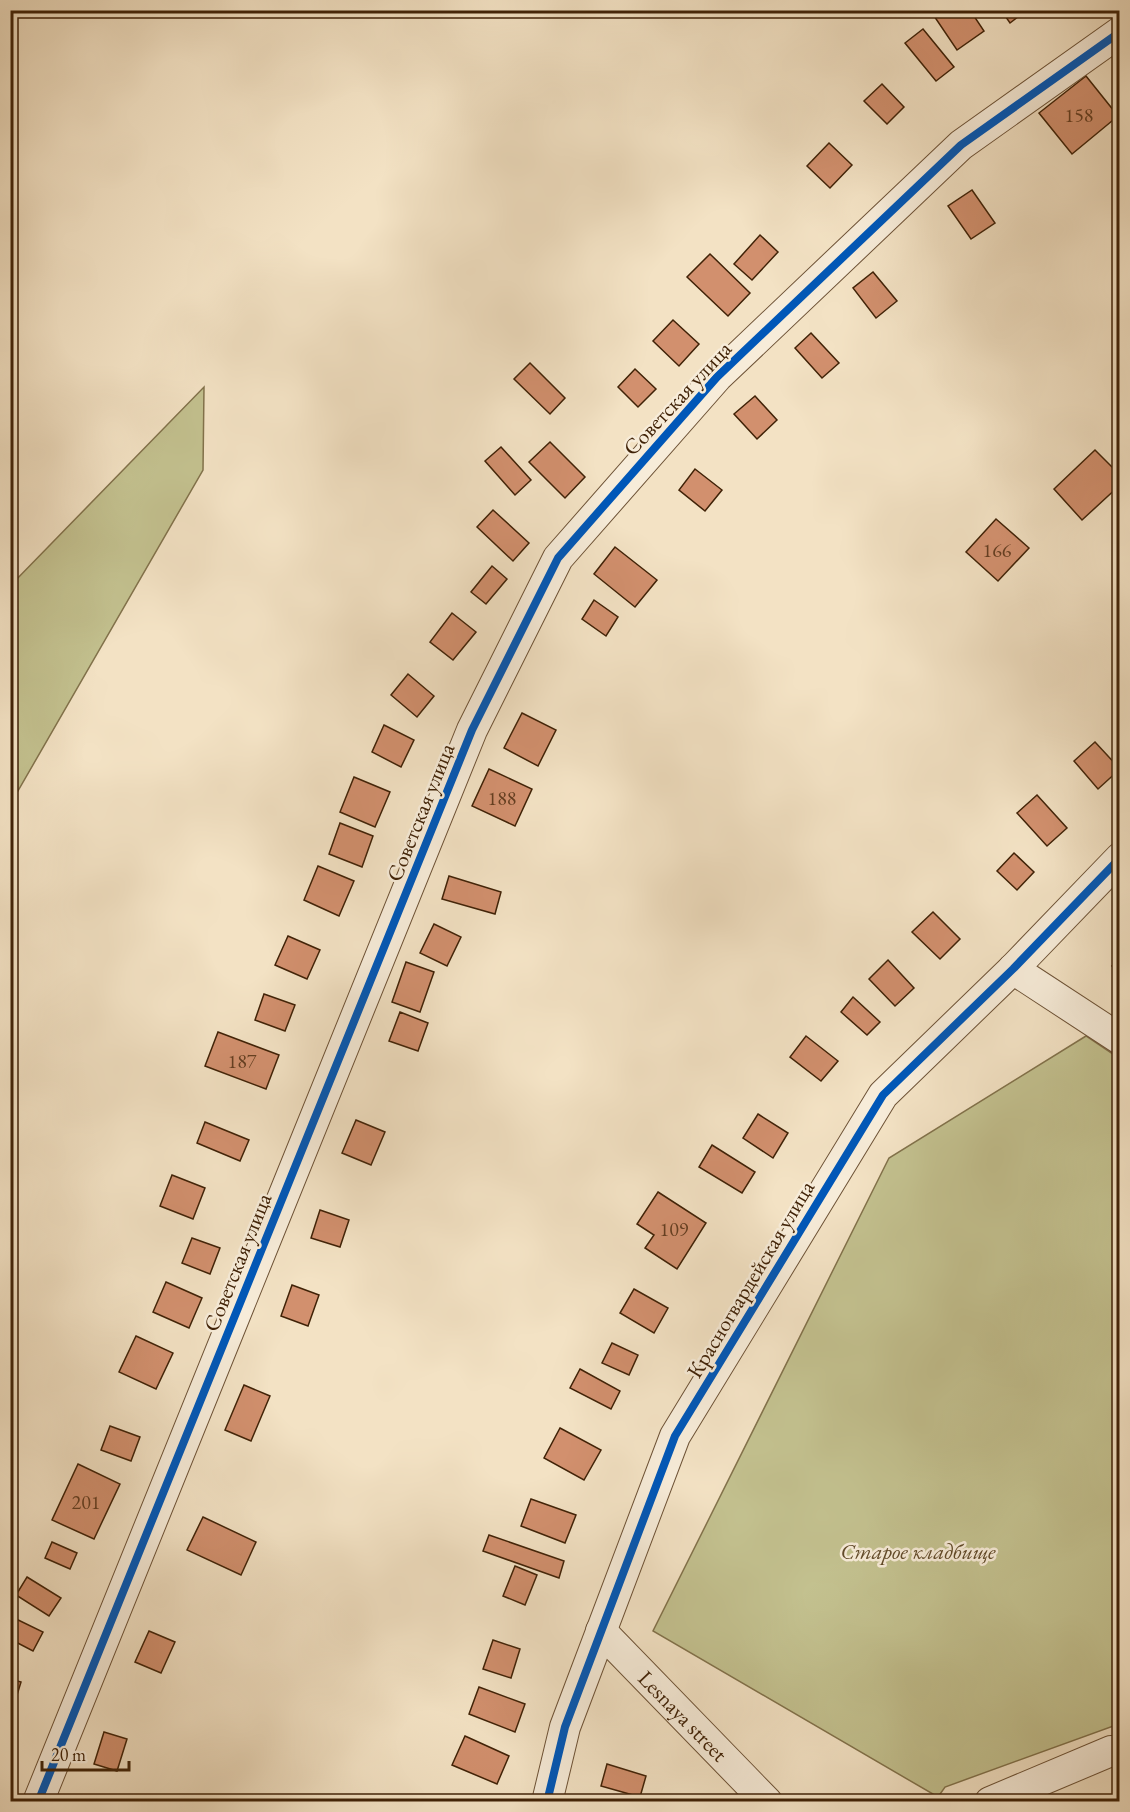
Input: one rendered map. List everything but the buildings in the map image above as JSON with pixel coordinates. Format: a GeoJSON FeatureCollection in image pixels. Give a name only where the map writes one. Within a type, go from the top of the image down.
{"type":"FeatureCollection","features":[{"type":"Feature","properties":{"kind":"street","name":"Советская улица"},"geometry":{"type":"LineString","coordinates":[[38,1802],[472,730],[558,558],[717,377],[961,145],[1119,32]]}},
{"type":"Feature","properties":{"kind":"street","name":"Красногвардейская улица"},"geometry":{"type":"LineString","coordinates":[[547,1802],[565,1727],[675,1436],[883,1095],[1013,969],[1119,858]]}},
{"type":"Feature","properties":{"kind":"street"},"geometry":{"type":"LineString","coordinates":[[1013,969],[1119,1039]]}},
{"type":"Feature","properties":{"kind":"street","name":"Lesnaya street"},"geometry":{"type":"LineString","coordinates":[[601,1631],[767,1802]]}},
{"type":"Feature","properties":{"kind":"street"},"geometry":{"type":"LineString","coordinates":[[990,1802],[1111,1751],[1119,1752]]}},
{"type":"Feature","properties":{"kind":"green space"},"geometry":{"type":"Polygon","coordinates":[[[204,387],[203,470],[11,803],[11,585],[204,387]]]}},
{"type":"Feature","properties":{"kind":"green space","name":"Старое кладбище"},"geometry":{"type":"Polygon","coordinates":[[[1086,1036],[1120,1059],[1119,1724],[945,1787],[938,1797],[653,1631],[889,1158],[1086,1036]]]}},
{"type":"Feature","properties":{"kind":"cycle path"},"geometry":{"type":"LineString","coordinates":[[38,1802],[472,730],[558,558],[717,377],[961,145],[1120,32]]}},
{"type":"Feature","properties":{"kind":"cycle path"},"geometry":{"type":"LineString","coordinates":[[547,1802],[565,1727],[675,1436],[883,1095],[1013,969],[1120,858]]}}]}
